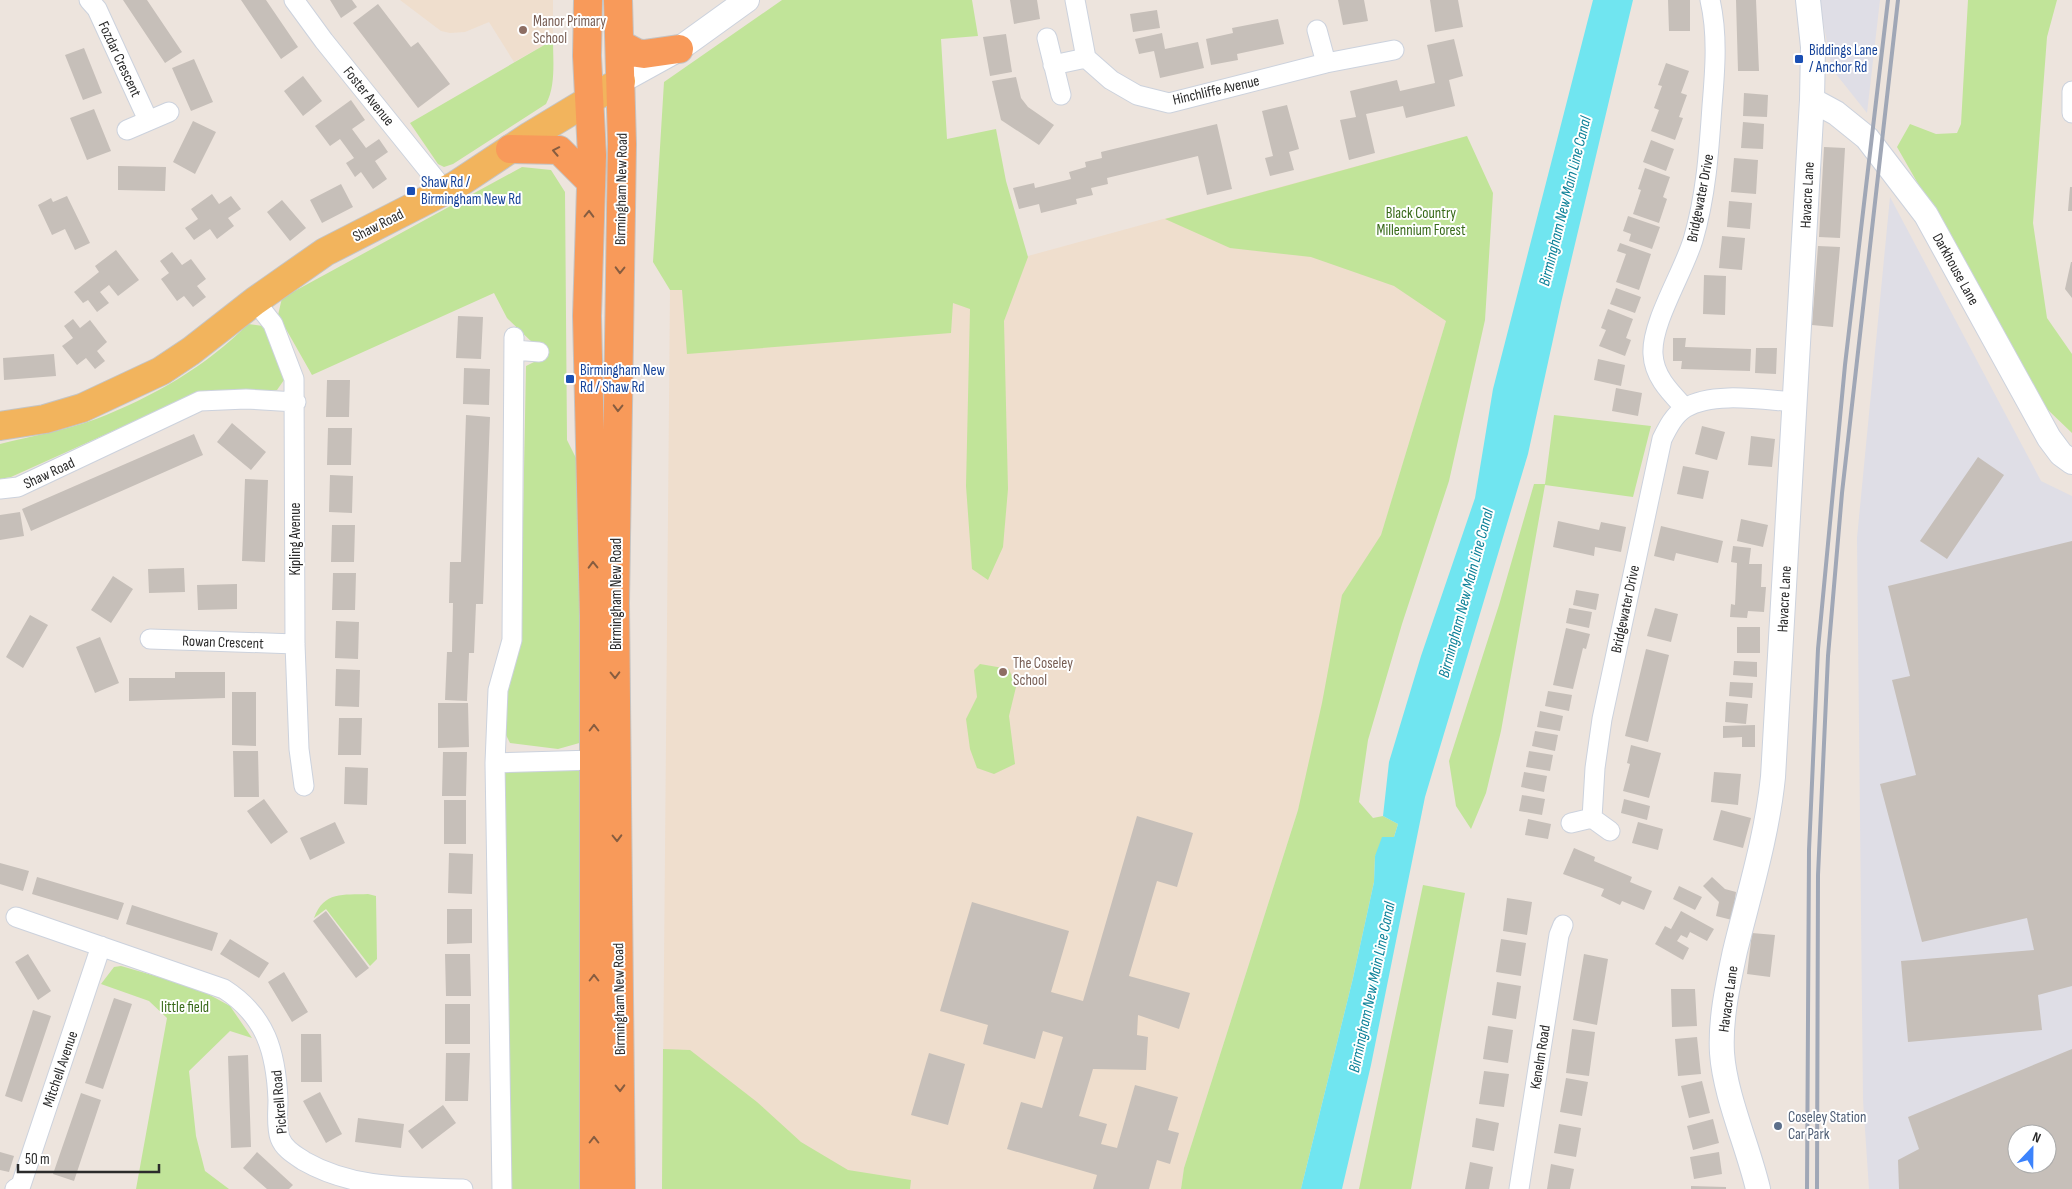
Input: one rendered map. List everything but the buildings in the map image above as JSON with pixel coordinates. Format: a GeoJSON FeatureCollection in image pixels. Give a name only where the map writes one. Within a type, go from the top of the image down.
{"type":"FeatureCollection","features":[{"type":"Feature","properties":{"kind":"highway","name":"Birmingham New Road"},"geometry":{"type":"LineString","coordinates":[[588,0],[589,100],[592,155],[587,316],[594,616],[594,1189]]}},
{"type":"Feature","properties":{"kind":"highway","name":"Birmingham New Road"},"geometry":{"type":"LineString","coordinates":[[618,0],[622,144],[615,603],[621,1189]]}},
{"type":"Feature","properties":{"kind":"highway"},"geometry":{"type":"LineString","coordinates":[[620,44],[637,54],[678,49]]}},
{"type":"Feature","properties":{"kind":"highway"},"geometry":{"type":"LineString","coordinates":[[510,149],[559,150],[590,181]]}},
{"type":"Feature","properties":{"kind":"main road","name":"Shaw Road"},"geometry":{"type":"LineString","coordinates":[[0,426],[45,419],[82,408],[128,388],[160,371],[191,351],[255,300],[325,252],[445,191],[621,81]]}},
{"type":"Feature","properties":{"kind":"street","name":"Fozdar Crescent"},"geometry":{"type":"LineString","coordinates":[[89,0],[97,9],[148,120]]}},
{"type":"Feature","properties":{"kind":"street","name":"Foster Avenue"},"geometry":{"type":"LineString","coordinates":[[294,0],[324,41],[445,191]]}},
{"type":"Feature","properties":{"kind":"street","name":"Shaw Road"},"geometry":{"type":"LineString","coordinates":[[621,81],[678,49],[748,0]]}},
{"type":"Feature","properties":{"kind":"street"},"geometry":{"type":"LineString","coordinates":[[1053,65],[1086,58],[1075,0]]}},
{"type":"Feature","properties":{"kind":"street","name":"Bridgewater Drive"},"geometry":{"type":"LineString","coordinates":[[1592,818],[1594,768],[1602,719],[1658,454],[1669,426],[1685,408],[1664,385],[1655,366],[1653,353],[1659,324],[1693,241],[1706,180],[1714,63],[1714,28],[1710,0]]}},
{"type":"Feature","properties":{"kind":"street","name":"Havacre Lane"},"geometry":{"type":"LineString","coordinates":[[1758,1189],[1727,1080],[1722,1054],[1722,1033],[1729,980],[1769,813],[1796,402],[1812,100],[1814,47],[1808,0]]}},
{"type":"Feature","properties":{"kind":"street"},"geometry":{"type":"LineString","coordinates":[[1317,30],[1326,63]]}},
{"type":"Feature","properties":{"kind":"street"},"geometry":{"type":"LineString","coordinates":[[1047,38],[1061,95]]}},
{"type":"Feature","properties":{"kind":"street","name":"Hinchliffe Avenue"},"geometry":{"type":"LineString","coordinates":[[1086,58],[1111,80],[1137,95],[1169,103],[1326,63],[1394,50]]}},
{"type":"Feature","properties":{"kind":"street"},"geometry":{"type":"LineString","coordinates":[[2072,91],[2072,113]]}},
{"type":"Feature","properties":{"kind":"street","name":"Darkhouse Lane"},"geometry":{"type":"LineString","coordinates":[[1812,100],[1836,113],[1867,138],[1926,215],[2049,438],[2061,454],[2072,462]]}},
{"type":"Feature","properties":{"kind":"street"},"geometry":{"type":"LineString","coordinates":[[127,130],[169,112]]}},
{"type":"Feature","properties":{"kind":"street","name":"Kipling Avenue"},"geometry":{"type":"LineString","coordinates":[[255,300],[273,324],[294,379],[296,402],[295,644],[299,748],[304,786]]}},
{"type":"Feature","properties":{"kind":"street"},"geometry":{"type":"LineString","coordinates":[[502,1189],[495,763],[498,690],[512,640],[514,344],[539,352]]}},
{"type":"Feature","properties":{"kind":"street"},"geometry":{"type":"LineString","coordinates":[[1685,408],[1713,399],[1796,402]]}},
{"type":"Feature","properties":{"kind":"street","name":"Shaw Road"},"geometry":{"type":"LineString","coordinates":[[0,489],[18,487],[200,401],[296,402]]}},
{"type":"Feature","properties":{"kind":"street","name":"Rowan Crescent"},"geometry":{"type":"LineString","coordinates":[[150,639],[295,644]]}},
{"type":"Feature","properties":{"kind":"street"},"geometry":{"type":"LineString","coordinates":[[495,763],[594,760]]}},
{"type":"Feature","properties":{"kind":"street"},"geometry":{"type":"LineString","coordinates":[[1571,823],[1592,818],[1610,831]]}},
{"type":"Feature","properties":{"kind":"street","name":"Pickrell Road"},"geometry":{"type":"LineString","coordinates":[[16,917],[224,989],[240,999],[259,1023],[274,1055],[277,1068],[280,1138],[290,1152],[323,1171],[351,1181],[383,1186],[463,1189]]}},
{"type":"Feature","properties":{"kind":"street","name":"Kenelm Road"},"geometry":{"type":"LineString","coordinates":[[1519,1189],[1557,945],[1563,925]]}},
{"type":"Feature","properties":{"kind":"street","name":"Mitchell Avenue"},"geometry":{"type":"LineString","coordinates":[[16,1189],[21,1185],[101,946]]}},
{"type":"Feature","properties":{"kind":"shaded area","name":"Manor Primary School"},"geometry":{"type":"Polygon","coordinates":[[[400,0],[553,0],[553,40],[514,62],[489,22],[465,32],[450,33],[441,31],[400,0]]]}},
{"type":"Feature","properties":{"kind":"shaded area"},"geometry":{"type":"Polygon","coordinates":[[[1819,0],[1880,0],[1867,113],[1832,69],[1819,0]]]}},
{"type":"Feature","properties":{"kind":"shaded area","name":"The Coseley School"},"geometry":{"type":"Polygon","coordinates":[[[1467,136],[1446,321],[1298,810],[1184,1168],[1181,1189],[662,1189],[670,290],[828,282],[995,265],[1467,136]]]}},
{"type":"Feature","properties":{"kind":"shaded area"},"geometry":{"type":"Polygon","coordinates":[[[1890,197],[2041,481],[2072,496],[2072,1189],[1869,1189],[1863,1100],[1857,538],[1890,197]]]}},
{"type":"Feature","properties":{"kind":"green space"},"geometry":{"type":"Polygon","coordinates":[[[782,0],[972,0],[978,36],[941,39],[947,139],[996,129],[1006,181],[1028,257],[1004,321],[1008,489],[1003,547],[988,580],[972,569],[966,486],[970,309],[953,303],[951,333],[687,354],[682,290],[670,290],[653,262],[664,82],[782,0]]]}},
{"type":"Feature","properties":{"kind":"green space"},"geometry":{"type":"Polygon","coordinates":[[[1968,0],[2057,0],[2047,37],[2033,223],[2047,318],[2072,354],[2072,433],[2047,409],[1897,147],[1910,124],[1936,134],[1957,133],[1961,124],[1968,0]]]}},
{"type":"Feature","properties":{"kind":"green space"},"geometry":{"type":"Polygon","coordinates":[[[553,40],[553,81],[546,104],[453,164],[444,167],[438,164],[410,123],[553,40]]]}},
{"type":"Feature","properties":{"kind":"green space","name":"Black Country Millennium Forest"},"geometry":{"type":"Polygon","coordinates":[[[1467,136],[1493,193],[1485,320],[1449,481],[1402,624],[1368,740],[1359,802],[1373,818],[1383,816],[1398,824],[1394,837],[1375,856],[1374,882],[1353,978],[1301,1189],[1181,1189],[1184,1168],[1298,810],[1322,703],[1342,595],[1381,535],[1446,321],[1394,286],[1311,257],[1230,248],[1165,219],[1467,136]]]}},
{"type":"Feature","properties":{"kind":"green space"},"geometry":{"type":"Polygon","coordinates":[[[522,167],[551,170],[565,192],[567,440],[582,470],[583,742],[558,749],[510,743],[502,727],[502,689],[521,626],[526,366],[536,361],[536,346],[507,318],[494,293],[312,375],[278,315],[282,298],[522,167]]]}},
{"type":"Feature","properties":{"kind":"green space"},"geometry":{"type":"Polygon","coordinates":[[[248,324],[263,326],[275,343],[284,380],[277,390],[260,392],[210,390],[184,399],[11,477],[0,479],[0,444],[61,430],[117,411],[157,391],[196,367],[215,354],[248,324]]]}},
{"type":"Feature","properties":{"kind":"green space"},"geometry":{"type":"Polygon","coordinates":[[[1554,415],[1651,426],[1633,497],[1545,485],[1501,731],[1486,793],[1471,829],[1456,806],[1449,761],[1499,605],[1534,484],[1545,484],[1554,415]]]}},
{"type":"Feature","properties":{"kind":"green space"},"geometry":{"type":"Polygon","coordinates":[[[980,664],[1009,669],[1016,687],[1009,716],[1015,764],[994,774],[977,768],[970,749],[966,719],[977,697],[974,670],[980,664]]]}},
{"type":"Feature","properties":{"kind":"green space"},"geometry":{"type":"Polygon","coordinates":[[[587,760],[594,1189],[502,1189],[495,763],[587,760]]]}},
{"type":"Feature","properties":{"kind":"green space"},"geometry":{"type":"Polygon","coordinates":[[[1423,885],[1465,893],[1411,1189],[1359,1189],[1423,885]]]}},
{"type":"Feature","properties":{"kind":"green space"},"geometry":{"type":"Polygon","coordinates":[[[368,894],[376,896],[377,959],[370,966],[326,909],[314,918],[323,903],[335,896],[368,894]]]}},
{"type":"Feature","properties":{"kind":"green space","name":"little field"},"geometry":{"type":"Polygon","coordinates":[[[121,966],[197,988],[230,1006],[252,1038],[230,1031],[189,1071],[196,1136],[205,1171],[229,1189],[136,1189],[167,1018],[149,1001],[101,984],[114,967],[121,966]]]}},
{"type":"Feature","properties":{"kind":"green space"},"geometry":{"type":"Polygon","coordinates":[[[663,1049],[690,1050],[757,1102],[801,1142],[848,1170],[911,1180],[910,1189],[662,1189],[663,1049]]]}},
{"type":"Feature","properties":{"kind":"water","name":"Birmingham New Main Line Canal"},"geometry":{"type":"Polygon","coordinates":[[[1593,0],[1633,0],[1561,303],[1528,454],[1425,797],[1371,1065],[1342,1189],[1301,1189],[1353,978],[1374,882],[1375,856],[1382,837],[1394,837],[1398,824],[1383,816],[1389,762],[1421,656],[1475,498],[1493,389],[1593,0]]]}},
{"type":"Feature","properties":{"kind":"railway"},"geometry":{"type":"LineString","coordinates":[[1807,1189],[1809,850],[1818,649],[1845,365],[1888,0]]}},
{"type":"Feature","properties":{"kind":"railway"},"geometry":{"type":"LineString","coordinates":[[1817,1189],[1818,875],[1828,656],[1842,493],[1898,0]]}},
{"type":"Feature","properties":{"kind":"place","name":"Manor Primary School"},"geometry":{"type":"Point","coordinates":[523,30]}},
{"type":"Feature","properties":{"kind":"place","name":"Biddings Lane / Anchor Rd"},"geometry":{"type":"Point","coordinates":[1799,59]}},
{"type":"Feature","properties":{"kind":"place","name":"Shaw Rd / Birmingham New Rd"},"geometry":{"type":"Point","coordinates":[411,191]}},
{"type":"Feature","properties":{"kind":"place","name":"Birmingham New Rd / Shaw Rd"},"geometry":{"type":"Point","coordinates":[570,379]}},
{"type":"Feature","properties":{"kind":"place","name":"The Coseley School"},"geometry":{"type":"Point","coordinates":[1003,672]}},
{"type":"Feature","properties":{"kind":"place","name":"Coseley Station Car Park"},"geometry":{"type":"Point","coordinates":[1778,1126]}}]}
